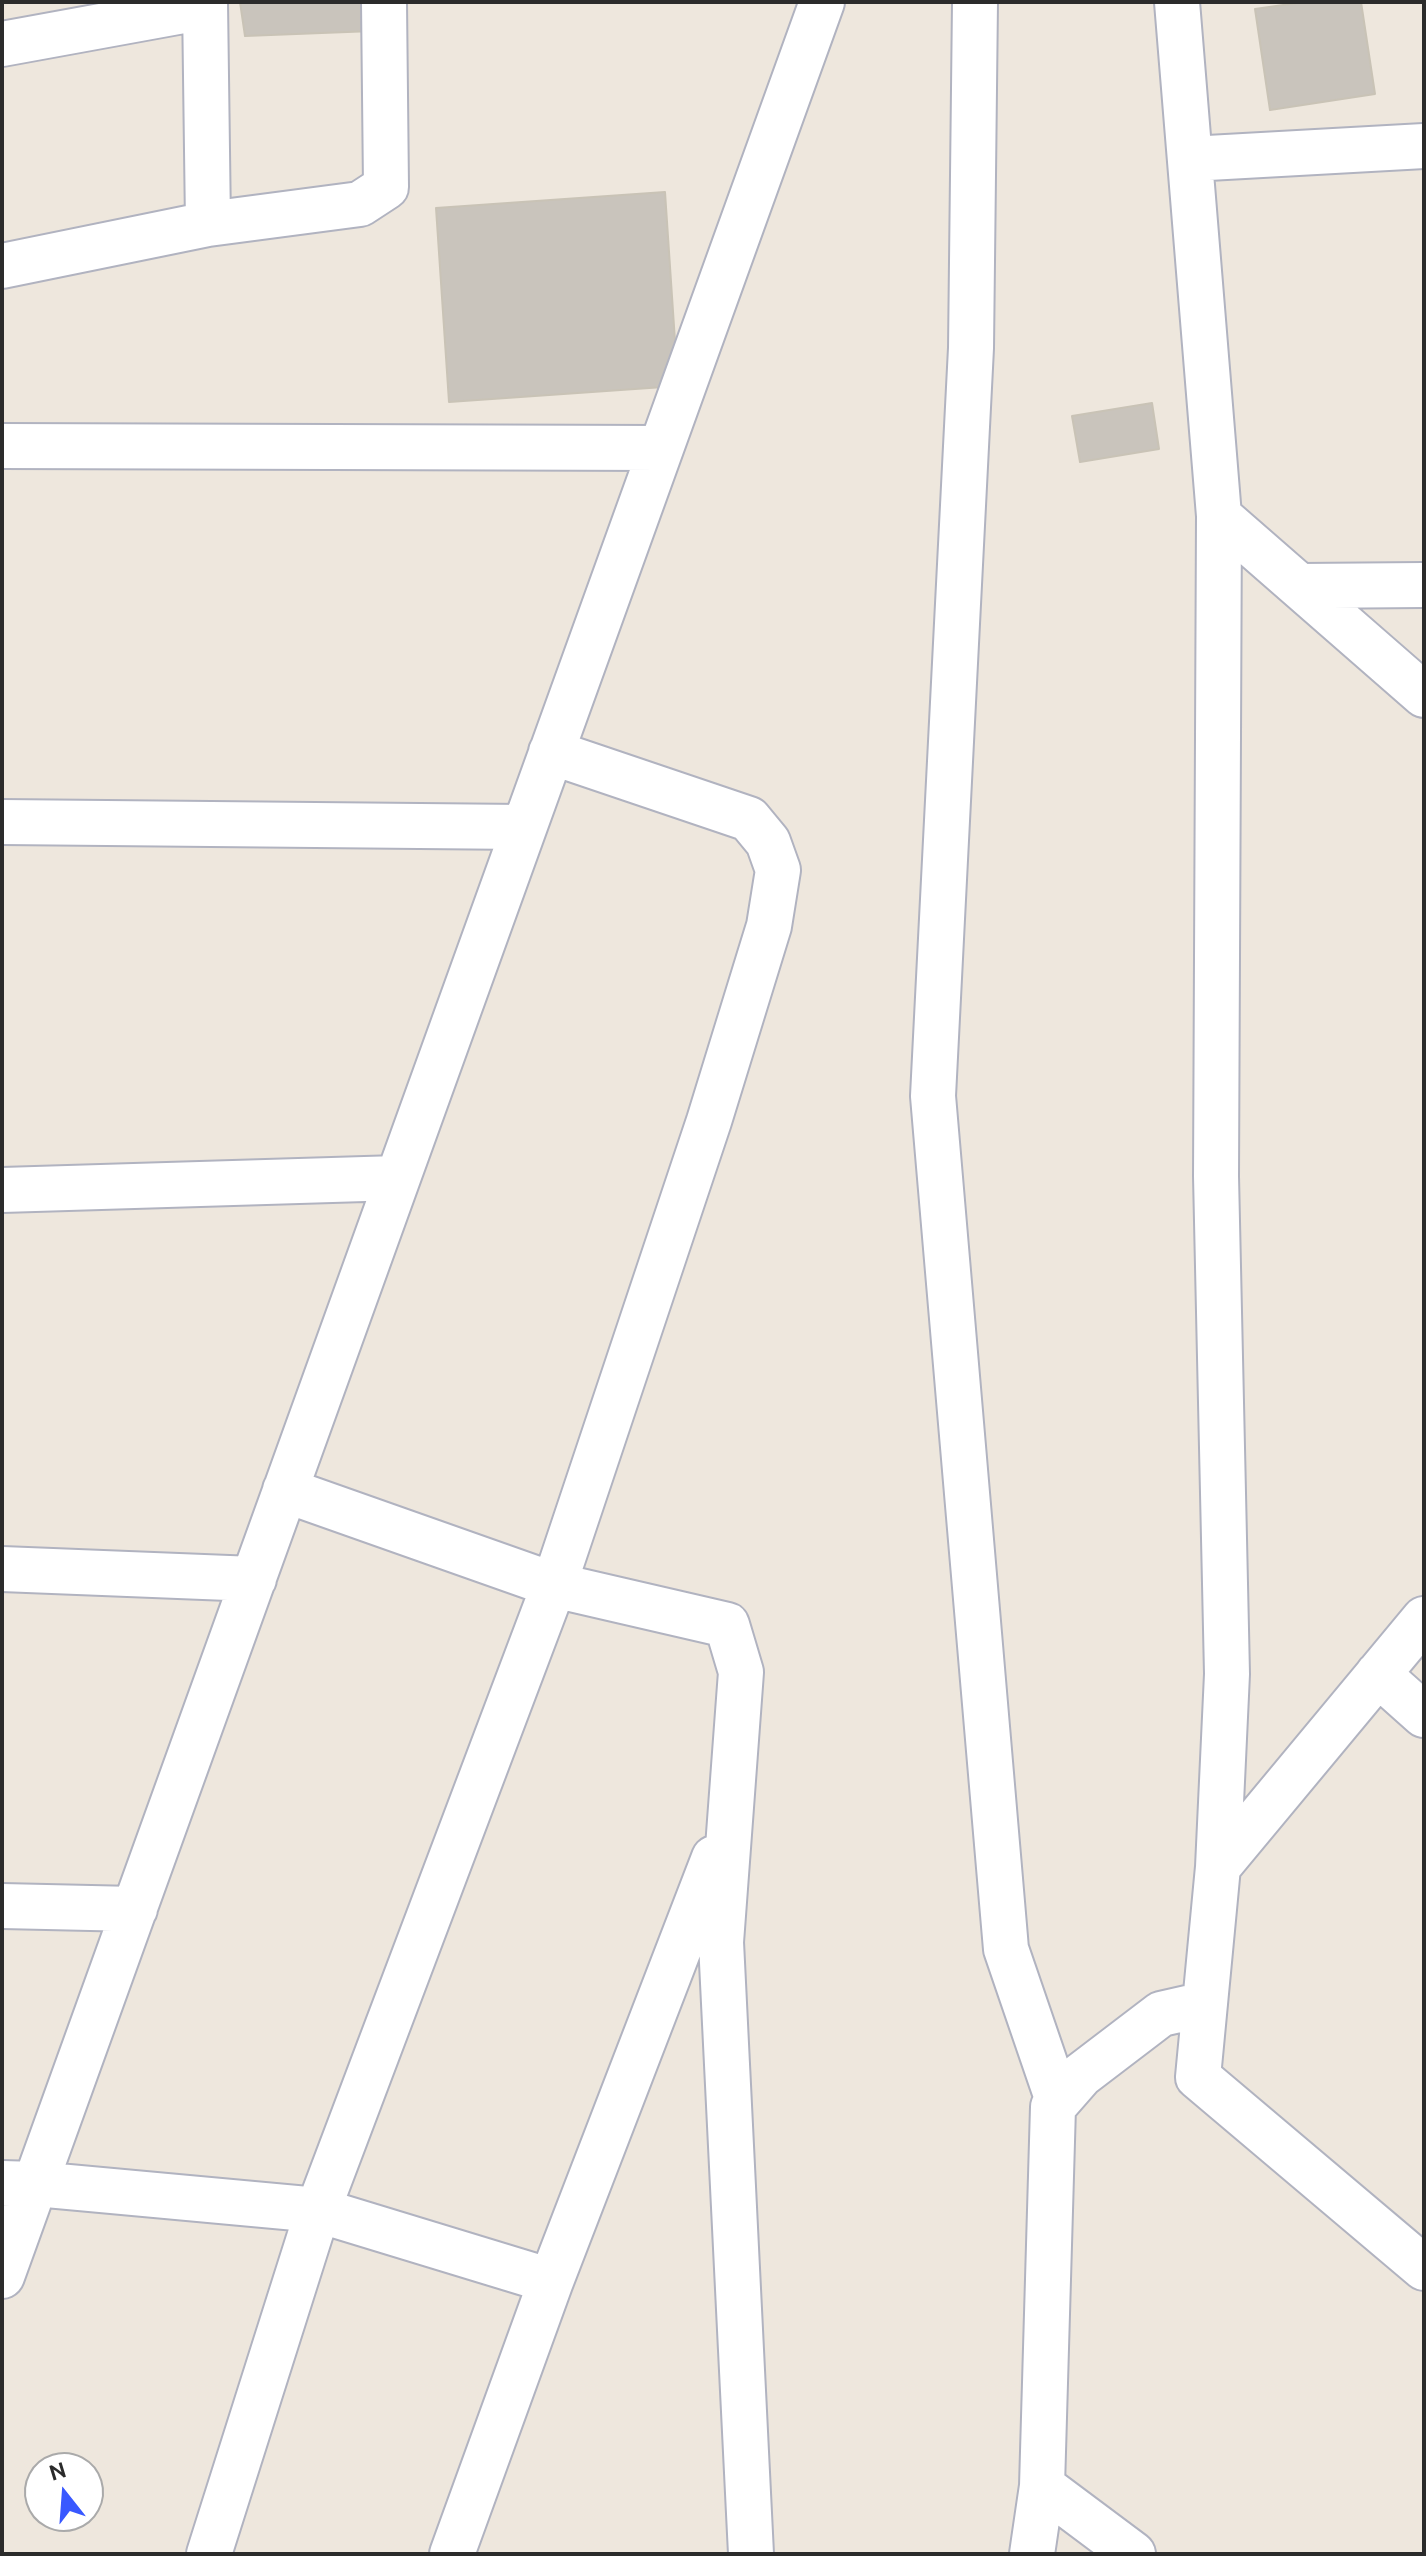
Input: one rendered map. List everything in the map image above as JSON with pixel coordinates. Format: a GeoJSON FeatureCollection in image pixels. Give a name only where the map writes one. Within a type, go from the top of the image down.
{"type":"FeatureCollection","features":[{"type":"Feature","properties":{"kind":"street"},"geometry":{"type":"LineString","coordinates":[[2,266],[208,224],[360,204],[386,187],[384,2]]}},
{"type":"Feature","properties":{"kind":"street"},"geometry":{"type":"LineString","coordinates":[[2,2276],[19,2183],[135,1909],[822,2]]}},
{"type":"Feature","properties":{"kind":"street"},"geometry":{"type":"LineString","coordinates":[[975,2],[971,348],[933,1096],[1006,1949],[1058,2101]]}},
{"type":"Feature","properties":{"kind":"street"},"geometry":{"type":"LineString","coordinates":[[1177,2],[1219,516],[1216,1176],[1227,1674],[1218,1867],[1198,2077],[1424,2268]]}},
{"type":"Feature","properties":{"kind":"street"},"geometry":{"type":"LineString","coordinates":[[2,44],[205,4],[208,224]]}},
{"type":"Feature","properties":{"kind":"street"},"geometry":{"type":"LineString","coordinates":[[1190,159],[1424,146]]}},
{"type":"Feature","properties":{"kind":"street"},"geometry":{"type":"LineString","coordinates":[[2,446],[661,448]]}},
{"type":"Feature","properties":{"kind":"street"},"geometry":{"type":"LineString","coordinates":[[1219,516],[1424,695]]}},
{"type":"Feature","properties":{"kind":"street"},"geometry":{"type":"LineString","coordinates":[[1300,586],[1424,585]]}},
{"type":"Feature","properties":{"kind":"street"},"geometry":{"type":"LineString","coordinates":[[209,2554],[318,2210],[554,1585],[709,1121],[769,926],[778,870],[768,842],[749,819],[551,752]]}},
{"type":"Feature","properties":{"kind":"street"},"geometry":{"type":"LineString","coordinates":[[2,822],[524,827]]}},
{"type":"Feature","properties":{"kind":"street"},"geometry":{"type":"LineString","coordinates":[[2,1190],[398,1178]]}},
{"type":"Feature","properties":{"kind":"street"},"geometry":{"type":"LineString","coordinates":[[285,1490],[554,1585],[727,1625],[741,1672],[721,1942],[751,2554]]}},
{"type":"Feature","properties":{"kind":"street"},"geometry":{"type":"LineString","coordinates":[[2,1569],[254,1579]]}},
{"type":"Feature","properties":{"kind":"street"},"geometry":{"type":"LineString","coordinates":[[1218,1867],[1424,1619]]}},
{"type":"Feature","properties":{"kind":"street"},"geometry":{"type":"LineString","coordinates":[[1378,1674],[1424,1715]]}},
{"type":"Feature","properties":{"kind":"street"},"geometry":{"type":"LineString","coordinates":[[452,2554],[551,2281],[730,1816]]}},
{"type":"Feature","properties":{"kind":"street"},"geometry":{"type":"LineString","coordinates":[[2,1906],[135,1909]]}},
{"type":"Feature","properties":{"kind":"street"},"geometry":{"type":"LineString","coordinates":[[1032,2554],[1042,2486],[1053,2107],[1081,2075],[1161,2014],[1205,2004]]}},
{"type":"Feature","properties":{"kind":"street"},"geometry":{"type":"LineString","coordinates":[[19,2183],[318,2210],[551,2281]]}},
{"type":"Feature","properties":{"kind":"street"},"geometry":{"type":"LineString","coordinates":[[1042,2486],[1133,2554]]}},
{"type":"Feature","properties":{"kind":"building"},"geometry":{"type":"Polygon","coordinates":[[[240,2],[371,2],[373,31],[245,36],[240,2]]]}},
{"type":"Feature","properties":{"kind":"building"},"geometry":{"type":"Polygon","coordinates":[[[1304,2],[1361,2],[1375,94],[1270,110],[1255,9],[1304,2]]]}},
{"type":"Feature","properties":{"kind":"building"},"geometry":{"type":"Polygon","coordinates":[[[665,192],[678,386],[449,402],[436,208],[665,192]]]}},
{"type":"Feature","properties":{"kind":"building"},"geometry":{"type":"Polygon","coordinates":[[[1152,403],[1159,449],[1080,462],[1072,416],[1152,403]]]}}]}
